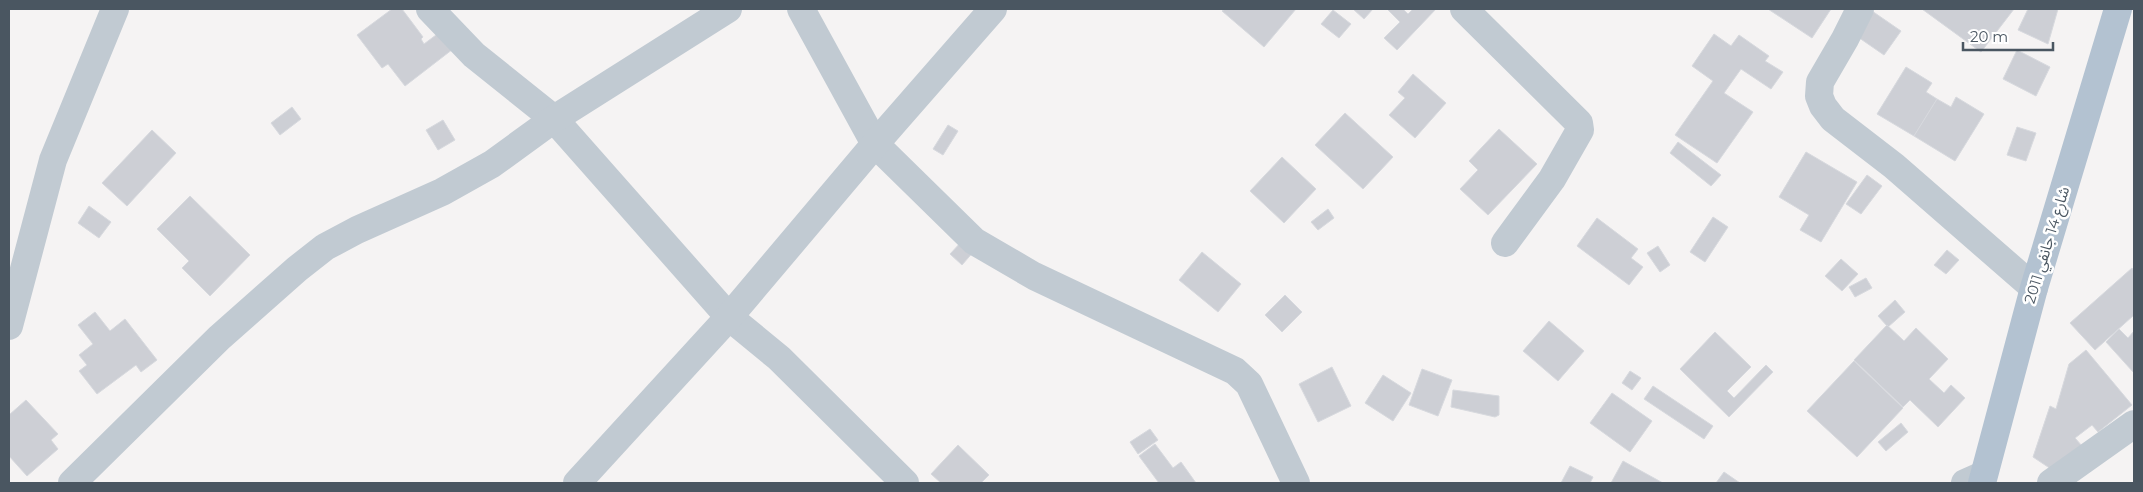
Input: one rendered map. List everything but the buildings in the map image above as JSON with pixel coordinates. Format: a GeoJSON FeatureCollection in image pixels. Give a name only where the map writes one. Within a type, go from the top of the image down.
{"type":"FeatureCollection","features":[{"type":"Feature","properties":{"kind":"main road","name":"شارع 14 جانفي 2011"},"geometry":{"type":"LineString","coordinates":[[1976,480],[2118,9]]}},
{"type":"Feature","properties":{"kind":"street"},"geometry":{"type":"LineString","coordinates":[[9,326],[53,160],[115,9]]}},
{"type":"Feature","properties":{"kind":"street"},"geometry":{"type":"LineString","coordinates":[[430,9],[474,55],[554,120],[730,316],[779,358],[905,483]]}},
{"type":"Feature","properties":{"kind":"street"},"geometry":{"type":"LineString","coordinates":[[72,483],[219,338],[297,269],[325,247],[465,180],[492,164],[554,120],[728,9]]}},
{"type":"Feature","properties":{"kind":"street"},"geometry":{"type":"LineString","coordinates":[[801,9],[875,144],[974,241],[1034,276],[1235,370],[1250,384],[1296,483]]}},
{"type":"Feature","properties":{"kind":"street"},"geometry":{"type":"LineString","coordinates":[[577,483],[730,316],[875,144],[993,9]]}},
{"type":"Feature","properties":{"kind":"street"},"geometry":{"type":"LineString","coordinates":[[1464,9],[1579,123],[1580,130],[1552,179],[1505,243]]}},
{"type":"Feature","properties":{"kind":"street"},"geometry":{"type":"LineString","coordinates":[[1860,9],[1820,82],[1819,96],[1823,106],[1833,119],[1894,166],[2034,288]]}},
{"type":"Feature","properties":{"kind":"street"},"geometry":{"type":"LineString","coordinates":[[2051,483],[2134,424]]}}]}
